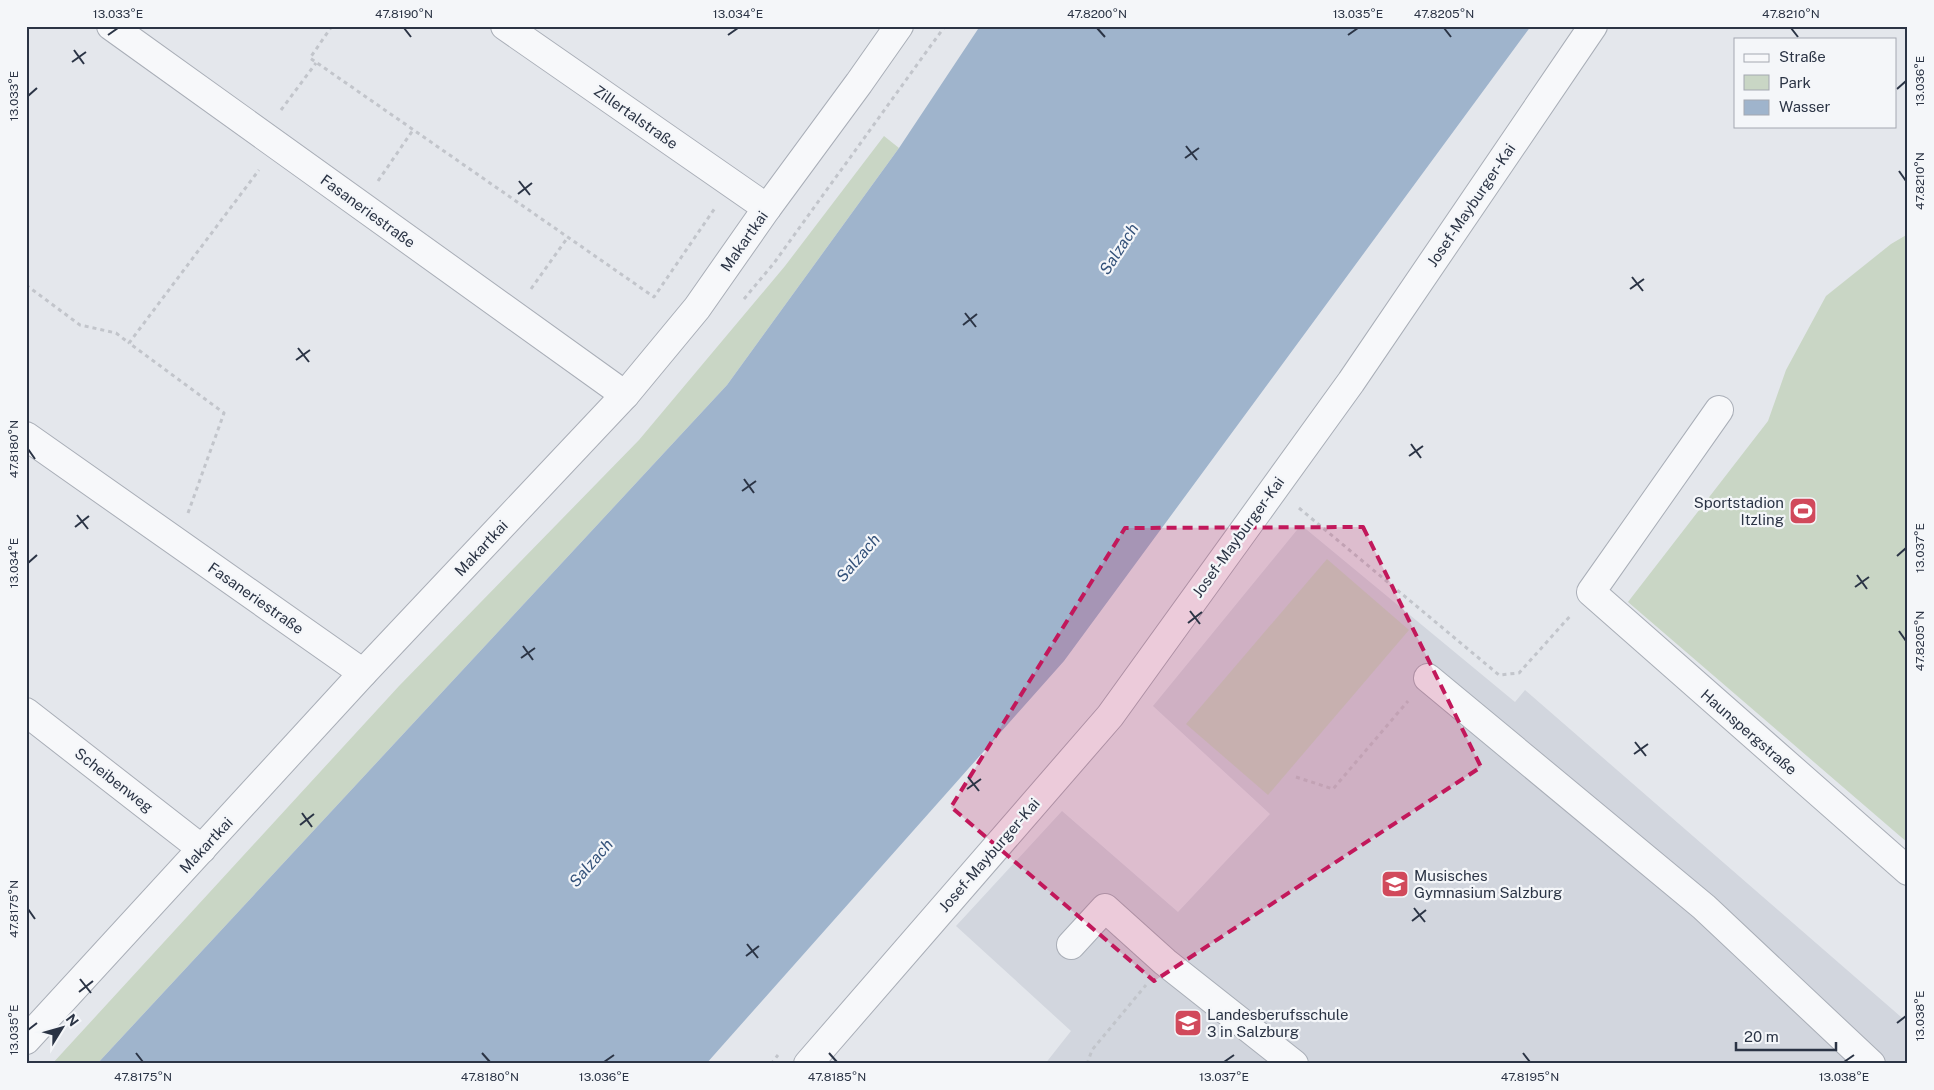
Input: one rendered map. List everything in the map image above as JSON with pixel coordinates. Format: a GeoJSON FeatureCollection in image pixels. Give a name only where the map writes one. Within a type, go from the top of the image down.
{"type":"FeatureCollection","features":[{"type":"Feature","properties":{"kind":"street","name":"Fasaneriestraße"},"geometry":{"type":"LineString","coordinates":[[112,26],[625,395]]}},
{"type":"Feature","properties":{"kind":"street","name":"Zillertalstraße"},"geometry":{"type":"LineString","coordinates":[[506,26],[764,212]]}},
{"type":"Feature","properties":{"kind":"street","name":"Makartkai"},"geometry":{"type":"LineString","coordinates":[[26,1040],[363,673],[625,395],[697,308],[899,26]]}},
{"type":"Feature","properties":{"kind":"street","name":"Josef-Mayburger-Kai"},"geometry":{"type":"LineString","coordinates":[[808,1064],[1110,716],[1351,382],[1593,26]]}},
{"type":"Feature","properties":{"kind":"street"},"geometry":{"type":"LineString","coordinates":[[1591,592],[1719,410]]}},
{"type":"Feature","properties":{"kind":"street","name":"Fasaneriestraße"},"geometry":{"type":"LineString","coordinates":[[26,436],[363,673]]}},
{"type":"Feature","properties":{"kind":"street","name":"Haunspergstraße"},"geometry":{"type":"LineString","coordinates":[[1591,592],[1908,871]]}},
{"type":"Feature","properties":{"kind":"street"},"geometry":{"type":"LineString","coordinates":[[1428,678],[1704,907],[1871,1064]]}},
{"type":"Feature","properties":{"kind":"street","name":"Scheibenweg"},"geometry":{"type":"LineString","coordinates":[[26,712],[202,849]]}},
{"type":"Feature","properties":{"kind":"street"},"geometry":{"type":"LineString","coordinates":[[1071,945],[1105,908],[1165,962],[1294,1064]]}},
{"type":"Feature","properties":{"kind":"path"},"geometry":{"type":"LineString","coordinates":[[332,26],[310,58],[654,297],[718,204],[764,212]]}},
{"type":"Feature","properties":{"kind":"path"},"geometry":{"type":"LineString","coordinates":[[129,343],[270,140],[316,63]]}},
{"type":"Feature","properties":{"kind":"path"},"geometry":{"type":"LineString","coordinates":[[361,205],[414,130]]}},
{"type":"Feature","properties":{"kind":"path"},"geometry":{"type":"LineString","coordinates":[[513,314],[568,237]]}},
{"type":"Feature","properties":{"kind":"path"},"geometry":{"type":"LineString","coordinates":[[26,285],[80,325],[116,333],[224,413],[184,525],[173,539]]}},
{"type":"Feature","properties":{"kind":"path"},"geometry":{"type":"LineString","coordinates":[[1274,487],[1499,675],[1519,673],[1591,592]]}},
{"type":"Feature","properties":{"kind":"path"},"geometry":{"type":"LineString","coordinates":[[1296,777],[1333,789],[1428,678]]}},
{"type":"Feature","properties":{"kind":"path"},"geometry":{"type":"LineString","coordinates":[[1087,1064],[1092,1050],[1165,962]]}},
{"type":"Feature","properties":{"kind":"path"},"geometry":{"type":"LineString","coordinates":[[770,1064],[784,1049]]}},
{"type":"Feature","properties":{"kind":"highlighted area"},"geometry":{"type":"Polygon","coordinates":[[[1363,527],[1481,767],[1154,981],[951,807],[1125,528],[1363,527]]]}},
{"type":"Feature","properties":{"kind":"shaded area"},"geometry":{"type":"Polygon","coordinates":[[[1301,525],[1515,702],[1525,690],[1908,1023],[1908,1064],[1045,1064],[1071,1031],[956,926],[1062,811],[1178,912],[1270,814],[1153,706],[1301,525]]]}},
{"type":"Feature","properties":{"kind":"green space"},"geometry":{"type":"Polygon","coordinates":[[[884,136],[899,148],[727,385],[97,1064],[52,1064],[399,686],[639,440],[785,266],[884,136]]]}},
{"type":"Feature","properties":{"kind":"green space","name":"Sportstadion Itzling"},"geometry":{"type":"Polygon","coordinates":[[[1908,234],[1908,843],[1628,602],[1768,421],[1786,370],[1826,296],[1891,244],[1908,234]]]}},
{"type":"Feature","properties":{"kind":"green space"},"geometry":{"type":"Polygon","coordinates":[[[1327,559],[1409,630],[1268,795],[1186,724],[1327,559]]]}},
{"type":"Feature","properties":{"kind":"water","name":"Salzach"},"geometry":{"type":"Polygon","coordinates":[[[980,26],[1531,26],[1064,661],[706,1064],[97,1064],[727,385],[899,148],[980,26]]]}},
{"type":"Feature","properties":{"kind":"place","name":"Sportstadion Itzling"},"geometry":{"type":"Point","coordinates":[1803,511]}},
{"type":"Feature","properties":{"kind":"place","name":"Musisches Gymnasium Salzburg"},"geometry":{"type":"Point","coordinates":[1395,884]}},
{"type":"Feature","properties":{"kind":"place","name":"Landesberufsschule 3 in Salzburg"},"geometry":{"type":"Point","coordinates":[1188,1023]}}]}
